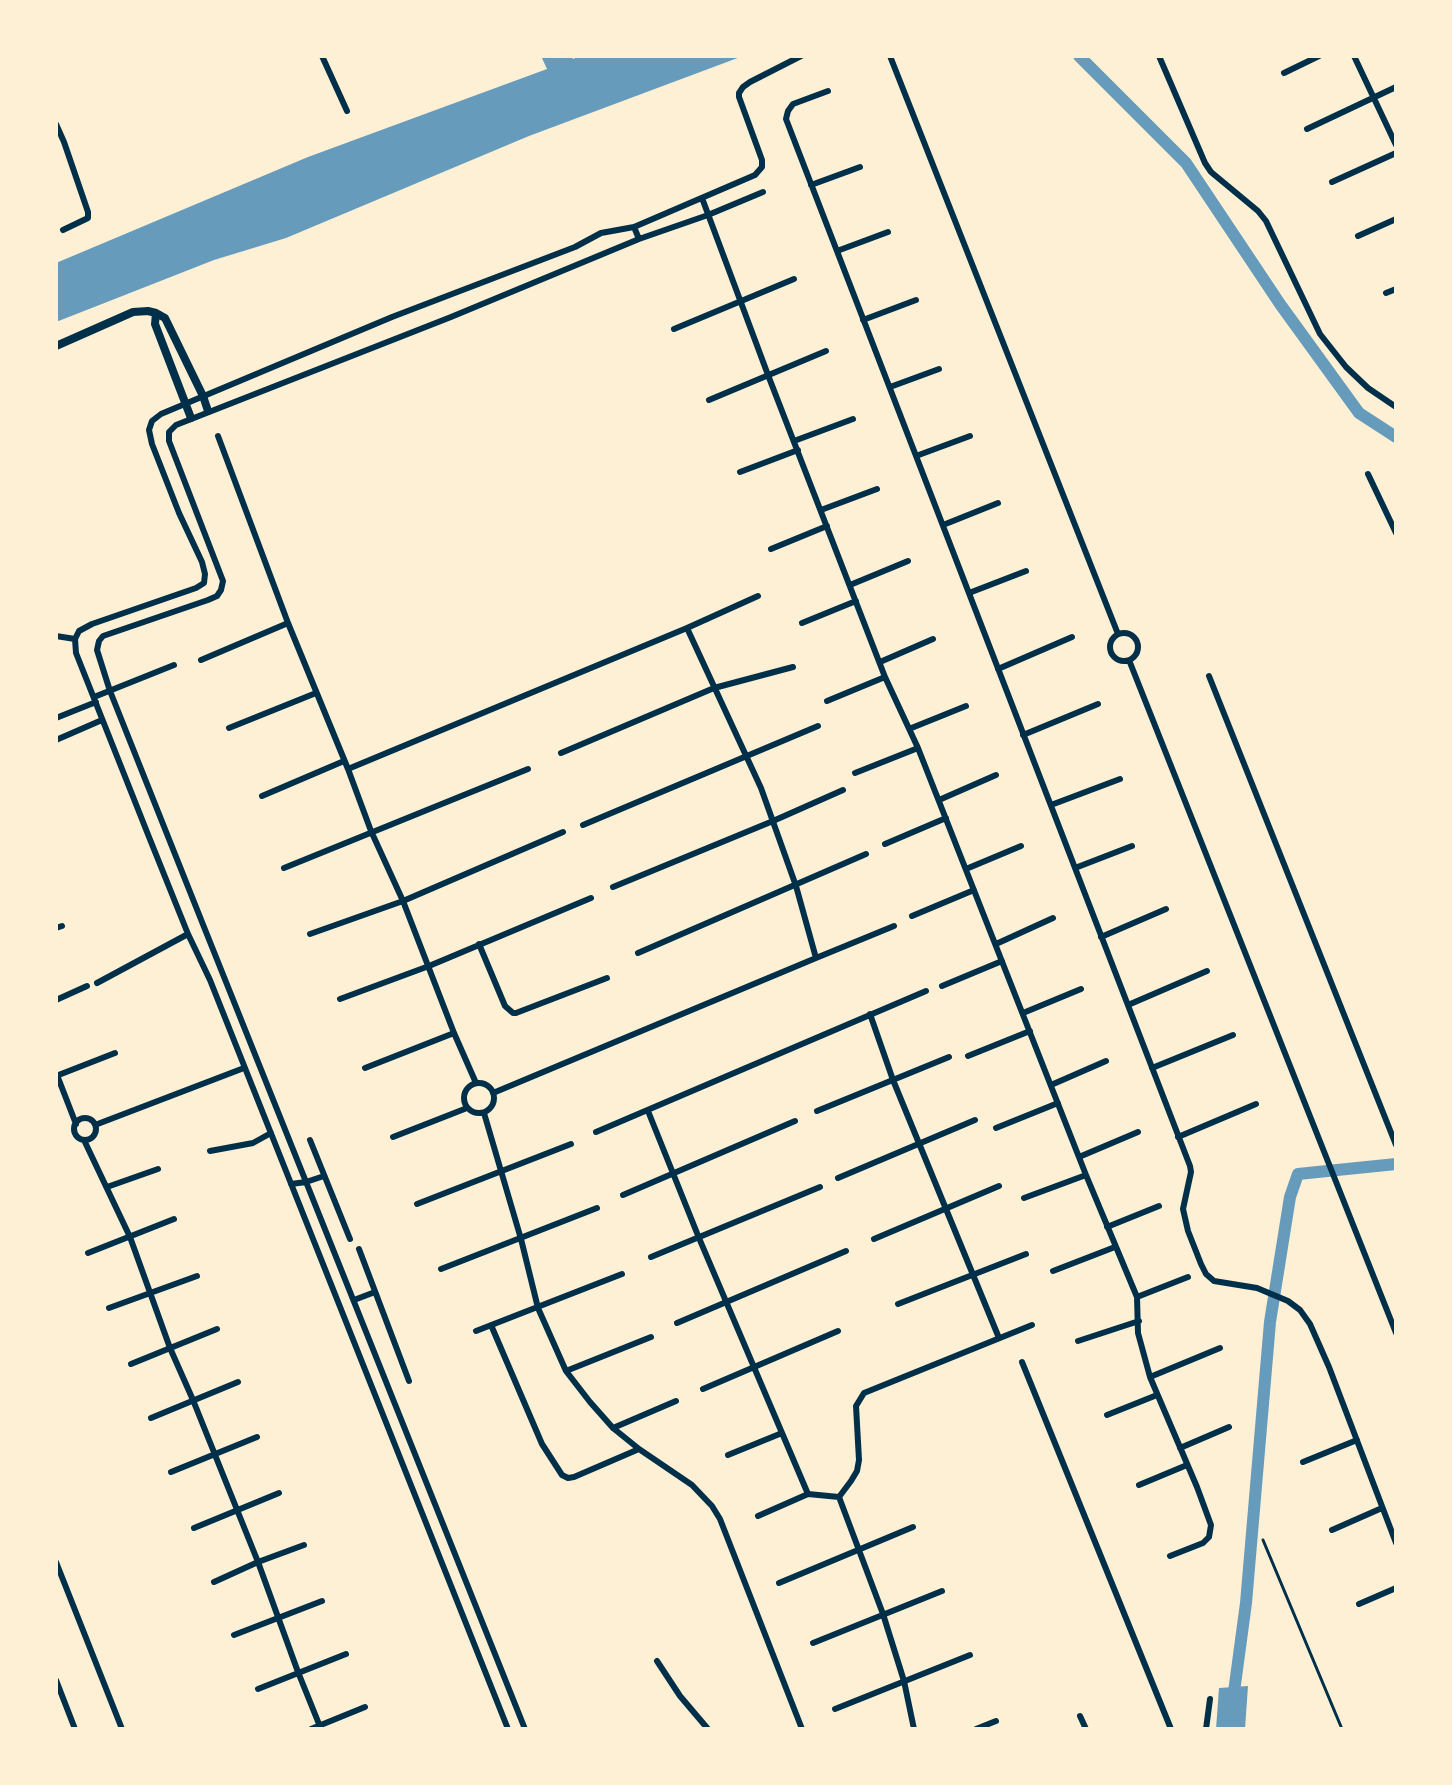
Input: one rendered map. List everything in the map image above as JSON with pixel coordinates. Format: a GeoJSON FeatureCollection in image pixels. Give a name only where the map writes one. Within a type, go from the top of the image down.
{"type":"FeatureCollection","features":[{"type":"Feature","properties":{"kind":"street"},"geometry":{"type":"LineString","coordinates":[[322,56],[347,111]]}},
{"type":"Feature","properties":{"kind":"street"},"geometry":{"type":"LineString","coordinates":[[508,1729],[210,980],[188,934],[102,720],[76,653],[75,639],[79,631],[92,624],[204,583],[202,562],[152,444],[149,430],[152,421],[185,403],[392,317],[575,247],[601,233],[634,227],[755,175],[762,167],[762,160],[739,93],[750,82],[801,56]]}},
{"type":"Feature","properties":{"kind":"street"},"geometry":{"type":"LineString","coordinates":[[890,56],[1118,634]]}},
{"type":"Feature","properties":{"kind":"street"},"geometry":{"type":"LineString","coordinates":[[1159,56],[1205,163],[1266,221],[1320,334],[1357,378],[1396,407]]}},
{"type":"Feature","properties":{"kind":"street"},"geometry":{"type":"LineString","coordinates":[[1284,73],[1319,56]]}},
{"type":"Feature","properties":{"kind":"street"},"geometry":{"type":"LineString","coordinates":[[1354,56],[1396,145]]}},
{"type":"Feature","properties":{"kind":"street"},"geometry":{"type":"LineString","coordinates":[[1307,129],[1396,87]]}},
{"type":"Feature","properties":{"kind":"street"},"geometry":{"type":"LineString","coordinates":[[828,91],[793,104],[786,119],[1191,1172],[1183,1209],[1188,1231],[1206,1274],[1214,1281],[1257,1288],[1288,1301],[1300,1310],[1310,1324],[1396,1543]]}},
{"type":"Feature","properties":{"kind":"street"},"geometry":{"type":"LineString","coordinates":[[56,124],[88,212],[88,218],[63,230]]}},
{"type":"Feature","properties":{"kind":"street"},"geometry":{"type":"LineString","coordinates":[[56,148],[64,142]]}},
{"type":"Feature","properties":{"kind":"street"},"geometry":{"type":"LineString","coordinates":[[1332,182],[1396,153]]}},
{"type":"Feature","properties":{"kind":"street"},"geometry":{"type":"LineString","coordinates":[[811,185],[860,167]]}},
{"type":"Feature","properties":{"kind":"street"},"geometry":{"type":"LineString","coordinates":[[525,1729],[110,691],[97,650],[103,636],[208,600],[221,590],[223,581],[169,441],[169,432],[176,425],[763,192]]}},
{"type":"Feature","properties":{"kind":"street"},"geometry":{"type":"LineString","coordinates":[[702,198],[885,677],[918,748],[1137,1297],[1140,1344],[1150,1377],[1211,1525],[1209,1537],[1203,1543],[1170,1556]]}},
{"type":"Feature","properties":{"kind":"street"},"geometry":{"type":"LineString","coordinates":[[1358,236],[1396,219]]}},
{"type":"Feature","properties":{"kind":"street"},"geometry":{"type":"LineString","coordinates":[[634,227],[639,239]]}},
{"type":"Feature","properties":{"kind":"street"},"geometry":{"type":"LineString","coordinates":[[837,251],[888,232]]}},
{"type":"Feature","properties":{"kind":"street"},"geometry":{"type":"LineString","coordinates":[[674,329],[794,279]]}},
{"type":"Feature","properties":{"kind":"street"},"geometry":{"type":"LineString","coordinates":[[1386,293],[1396,289]]}},
{"type":"Feature","properties":{"kind":"street"},"geometry":{"type":"LineString","coordinates":[[863,320],[916,300]]}},
{"type":"Feature","properties":{"kind":"street"},"geometry":{"type":"LineString","coordinates":[[56,346],[133,312],[156,313],[165,318],[208,411]]}},
{"type":"Feature","properties":{"kind":"street"},"geometry":{"type":"LineString","coordinates":[[156,313],[155,324],[191,418]]}},
{"type":"Feature","properties":{"kind":"street"},"geometry":{"type":"LineString","coordinates":[[709,400],[826,351]]}},
{"type":"Feature","properties":{"kind":"street"},"geometry":{"type":"LineString","coordinates":[[890,387],[939,369]]}},
{"type":"Feature","properties":{"kind":"street"},"geometry":{"type":"LineString","coordinates":[[794,441],[853,419]]}},
{"type":"Feature","properties":{"kind":"street"},"geometry":{"type":"LineString","coordinates":[[218,436],[288,623],[476,1083]]}},
{"type":"Feature","properties":{"kind":"street"},"geometry":{"type":"LineString","coordinates":[[916,456],[970,436]]}},
{"type":"Feature","properties":{"kind":"street"},"geometry":{"type":"LineString","coordinates":[[740,472],[798,450]]}},
{"type":"Feature","properties":{"kind":"street"},"geometry":{"type":"LineString","coordinates":[[1368,474],[1396,533]]}},
{"type":"Feature","properties":{"kind":"street"},"geometry":{"type":"LineString","coordinates":[[821,510],[877,489]]}},
{"type":"Feature","properties":{"kind":"street"},"geometry":{"type":"LineString","coordinates":[[943,525],[998,503]]}},
{"type":"Feature","properties":{"kind":"street"},"geometry":{"type":"LineString","coordinates":[[771,549],[827,526]]}},
{"type":"Feature","properties":{"kind":"street"},"geometry":{"type":"LineString","coordinates":[[850,585],[908,561]]}},
{"type":"Feature","properties":{"kind":"street"},"geometry":{"type":"LineString","coordinates":[[969,593],[1026,571]]}},
{"type":"Feature","properties":{"kind":"street"},"geometry":{"type":"LineString","coordinates":[[348,769],[758,596]]}},
{"type":"Feature","properties":{"kind":"street"},"geometry":{"type":"LineString","coordinates":[[802,623],[856,601]]}},
{"type":"Feature","properties":{"kind":"street"},"geometry":{"type":"LineString","coordinates":[[201,660],[288,623]]}},
{"type":"Feature","properties":{"kind":"street"},"geometry":{"type":"LineString","coordinates":[[687,628],[748,757],[796,886],[816,958]]}},
{"type":"Feature","properties":{"kind":"street"},"geometry":{"type":"LineString","coordinates":[[1118,634],[1128,634],[1136,640],[1138,649],[1129,660],[1115,658],[1110,650],[1111,640],[1118,634]]}},
{"type":"Feature","properties":{"kind":"street"},"geometry":{"type":"LineString","coordinates":[[56,636],[75,639]]}},
{"type":"Feature","properties":{"kind":"street"},"geometry":{"type":"LineString","coordinates":[[998,669],[1072,637]]}},
{"type":"Feature","properties":{"kind":"street"},"geometry":{"type":"LineString","coordinates":[[880,662],[933,639]]}},
{"type":"Feature","properties":{"kind":"street"},"geometry":{"type":"LineString","coordinates":[[1129,660],[1396,1333]]}},
{"type":"Feature","properties":{"kind":"street"},"geometry":{"type":"LineString","coordinates":[[56,718],[110,691],[174,665]]}},
{"type":"Feature","properties":{"kind":"street"},"geometry":{"type":"LineString","coordinates":[[561,753],[714,688],[793,667]]}},
{"type":"Feature","properties":{"kind":"street"},"geometry":{"type":"LineString","coordinates":[[1209,676],[1395,1143]]}},
{"type":"Feature","properties":{"kind":"street"},"geometry":{"type":"LineString","coordinates":[[827,701],[885,677]]}},
{"type":"Feature","properties":{"kind":"street"},"geometry":{"type":"LineString","coordinates":[[229,728],[316,693]]}},
{"type":"Feature","properties":{"kind":"street"},"geometry":{"type":"LineString","coordinates":[[1023,735],[1098,704]]}},
{"type":"Feature","properties":{"kind":"street"},"geometry":{"type":"LineString","coordinates":[[909,729],[966,706]]}},
{"type":"Feature","properties":{"kind":"street"},"geometry":{"type":"LineString","coordinates":[[56,740],[102,720]]}},
{"type":"Feature","properties":{"kind":"street"},"geometry":{"type":"LineString","coordinates":[[583,825],[818,726]]}},
{"type":"Feature","properties":{"kind":"street"},"geometry":{"type":"LineString","coordinates":[[855,773],[918,748]]}},
{"type":"Feature","properties":{"kind":"street"},"geometry":{"type":"LineString","coordinates":[[262,796],[344,761]]}},
{"type":"Feature","properties":{"kind":"street"},"geometry":{"type":"LineString","coordinates":[[284,868],[528,769]]}},
{"type":"Feature","properties":{"kind":"street"},"geometry":{"type":"LineString","coordinates":[[939,800],[996,775]]}},
{"type":"Feature","properties":{"kind":"street"},"geometry":{"type":"LineString","coordinates":[[1051,805],[1120,779]]}},
{"type":"Feature","properties":{"kind":"street"},"geometry":{"type":"LineString","coordinates":[[613,887],[843,790]]}},
{"type":"Feature","properties":{"kind":"street"},"geometry":{"type":"LineString","coordinates":[[885,844],[946,818]]}},
{"type":"Feature","properties":{"kind":"street"},"geometry":{"type":"LineString","coordinates":[[310,934],[403,901],[563,832]]}},
{"type":"Feature","properties":{"kind":"street"},"geometry":{"type":"LineString","coordinates":[[966,869],[1021,846]]}},
{"type":"Feature","properties":{"kind":"street"},"geometry":{"type":"LineString","coordinates":[[1075,868],[1132,846]]}},
{"type":"Feature","properties":{"kind":"street"},"geometry":{"type":"LineString","coordinates":[[638,953],[866,854]]}},
{"type":"Feature","properties":{"kind":"street"},"geometry":{"type":"LineString","coordinates":[[912,916],[974,890]]}},
{"type":"Feature","properties":{"kind":"street"},"geometry":{"type":"LineString","coordinates":[[340,999],[429,966],[591,898]]}},
{"type":"Feature","properties":{"kind":"street"},"geometry":{"type":"LineString","coordinates":[[1101,937],[1166,909]]}},
{"type":"Feature","properties":{"kind":"street"},"geometry":{"type":"LineString","coordinates":[[996,944],[1053,918]]}},
{"type":"Feature","properties":{"kind":"street"},"geometry":{"type":"LineString","coordinates":[[493,1093],[894,926]]}},
{"type":"Feature","properties":{"kind":"street"},"geometry":{"type":"LineString","coordinates":[[97,983],[188,934]]}},
{"type":"Feature","properties":{"kind":"street"},"geometry":{"type":"LineString","coordinates":[[479,944],[505,1006],[513,1013],[607,978]]}},
{"type":"Feature","properties":{"kind":"street"},"geometry":{"type":"LineString","coordinates":[[942,986],[1002,961]]}},
{"type":"Feature","properties":{"kind":"street"},"geometry":{"type":"LineString","coordinates":[[1128,1005],[1207,971]]}},
{"type":"Feature","properties":{"kind":"street"},"geometry":{"type":"LineString","coordinates":[[56,1000],[87,986]]}},
{"type":"Feature","properties":{"kind":"street"},"geometry":{"type":"LineString","coordinates":[[1023,1013],[1081,989]]}},
{"type":"Feature","properties":{"kind":"street"},"geometry":{"type":"LineString","coordinates":[[596,1132],[926,991]]}},
{"type":"Feature","properties":{"kind":"street"},"geometry":{"type":"LineString","coordinates":[[870,1014],[893,1080],[999,1338]]}},
{"type":"Feature","properties":{"kind":"street"},"geometry":{"type":"LineString","coordinates":[[968,1056],[1030,1031]]}},
{"type":"Feature","properties":{"kind":"street"},"geometry":{"type":"LineString","coordinates":[[365,1068],[454,1033]]}},
{"type":"Feature","properties":{"kind":"street"},"geometry":{"type":"LineString","coordinates":[[1152,1068],[1233,1035]]}},
{"type":"Feature","properties":{"kind":"street"},"geometry":{"type":"LineString","coordinates":[[115,1053],[57,1074],[76,1124],[75,1134],[84,1140],[130,1237],[170,1348],[258,1562],[320,1727]]}},
{"type":"Feature","properties":{"kind":"street"},"geometry":{"type":"LineString","coordinates":[[817,1111],[949,1057]]}},
{"type":"Feature","properties":{"kind":"street"},"geometry":{"type":"LineString","coordinates":[[1051,1085],[1106,1061]]}},
{"type":"Feature","properties":{"kind":"street"},"geometry":{"type":"LineString","coordinates":[[95,1125],[244,1068]]}},
{"type":"Feature","properties":{"kind":"street"},"geometry":{"type":"LineString","coordinates":[[476,1083],[487,1085],[493,1093],[493,1103],[484,1113],[474,1113],[467,1108],[463,1098],[467,1088],[476,1083]]}},
{"type":"Feature","properties":{"kind":"street"},"geometry":{"type":"LineString","coordinates":[[996,1128],[1058,1103]]}},
{"type":"Feature","properties":{"kind":"street"},"geometry":{"type":"LineString","coordinates":[[1178,1137],[1256,1104]]}},
{"type":"Feature","properties":{"kind":"street"},"geometry":{"type":"LineString","coordinates":[[393,1137],[467,1108]]}},
{"type":"Feature","properties":{"kind":"street"},"geometry":{"type":"LineString","coordinates":[[648,1111],[808,1494]]}},
{"type":"Feature","properties":{"kind":"street"},"geometry":{"type":"LineString","coordinates":[[484,1113],[538,1308],[566,1371],[613,1428],[703,1494],[720,1519],[802,1729]]}},
{"type":"Feature","properties":{"kind":"street"},"geometry":{"type":"LineString","coordinates":[[76,1124],[86,1118],[95,1125]]}},
{"type":"Feature","properties":{"kind":"street"},"geometry":{"type":"LineString","coordinates":[[838,1178],[975,1120]]}},
{"type":"Feature","properties":{"kind":"street"},"geometry":{"type":"LineString","coordinates":[[623,1195],[795,1121]]}},
{"type":"Feature","properties":{"kind":"street"},"geometry":{"type":"LineString","coordinates":[[84,1140],[94,1136],[95,1125]]}},
{"type":"Feature","properties":{"kind":"street"},"geometry":{"type":"LineString","coordinates":[[1079,1157],[1138,1132]]}},
{"type":"Feature","properties":{"kind":"street"},"geometry":{"type":"LineString","coordinates":[[210,1151],[253,1143],[271,1133]]}},
{"type":"Feature","properties":{"kind":"street"},"geometry":{"type":"LineString","coordinates":[[310,1140],[350,1239]]}},
{"type":"Feature","properties":{"kind":"street"},"geometry":{"type":"LineString","coordinates":[[417,1204],[571,1144]]}},
{"type":"Feature","properties":{"kind":"street"},"geometry":{"type":"LineString","coordinates":[[107,1187],[158,1169]]}},
{"type":"Feature","properties":{"kind":"street"},"geometry":{"type":"LineString","coordinates":[[1024,1198],[1086,1175]]}},
{"type":"Feature","properties":{"kind":"street"},"geometry":{"type":"LineString","coordinates":[[291,1184],[324,1176]]}},
{"type":"Feature","properties":{"kind":"street"},"geometry":{"type":"LineString","coordinates":[[874,1239],[999,1186]]}},
{"type":"Feature","properties":{"kind":"street"},"geometry":{"type":"LineString","coordinates":[[651,1257],[820,1187]]}},
{"type":"Feature","properties":{"kind":"street"},"geometry":{"type":"LineString","coordinates":[[1107,1227],[1159,1206]]}},
{"type":"Feature","properties":{"kind":"street"},"geometry":{"type":"LineString","coordinates":[[441,1269],[597,1208]]}},
{"type":"Feature","properties":{"kind":"street"},"geometry":{"type":"LineString","coordinates":[[88,1253],[174,1219]]}},
{"type":"Feature","properties":{"kind":"street"},"geometry":{"type":"LineString","coordinates":[[1053,1271],[1115,1247]]}},
{"type":"Feature","properties":{"kind":"street"},"geometry":{"type":"LineString","coordinates":[[359,1249],[409,1381]]}},
{"type":"Feature","properties":{"kind":"street"},"geometry":{"type":"LineString","coordinates":[[677,1323],[846,1251]]}},
{"type":"Feature","properties":{"kind":"street"},"geometry":{"type":"LineString","coordinates":[[898,1304],[1026,1254]]}},
{"type":"Feature","properties":{"kind":"street"},"geometry":{"type":"LineString","coordinates":[[476,1331],[622,1274]]}},
{"type":"Feature","properties":{"kind":"street"},"geometry":{"type":"LineString","coordinates":[[109,1308],[197,1276]]}},
{"type":"Feature","properties":{"kind":"street"},"geometry":{"type":"LineString","coordinates":[[1137,1297],[1188,1277]]}},
{"type":"Feature","properties":{"kind":"street"},"geometry":{"type":"LineString","coordinates":[[354,1300],[375,1292]]}},
{"type":"Feature","properties":{"kind":"street"},"geometry":{"type":"LineString","coordinates":[[1078,1341],[1139,1321]]}},
{"type":"Feature","properties":{"kind":"street"},"geometry":{"type":"LineString","coordinates":[[491,1325],[542,1444],[562,1475],[574,1477],[639,1449]]}},
{"type":"Feature","properties":{"kind":"street"},"geometry":{"type":"LineString","coordinates":[[839,1497],[857,1471],[856,1406],[864,1393],[1032,1325]]}},
{"type":"Feature","properties":{"kind":"street"},"geometry":{"type":"LineString","coordinates":[[131,1364],[217,1329]]}},
{"type":"Feature","properties":{"kind":"street"},"geometry":{"type":"LineString","coordinates":[[703,1389],[838,1331]]}},
{"type":"Feature","properties":{"kind":"street"},"geometry":{"type":"LineString","coordinates":[[566,1371],[651,1337]]}},
{"type":"Feature","properties":{"kind":"street"},"geometry":{"type":"LineString","coordinates":[[1150,1377],[1220,1348]]}},
{"type":"Feature","properties":{"kind":"street"},"geometry":{"type":"LineString","coordinates":[[1022,1362],[1171,1729]]}},
{"type":"Feature","properties":{"kind":"street"},"geometry":{"type":"LineString","coordinates":[[151,1418],[238,1382]]}},
{"type":"Feature","properties":{"kind":"street"},"geometry":{"type":"LineString","coordinates":[[1107,1415],[1157,1395]]}},
{"type":"Feature","properties":{"kind":"street"},"geometry":{"type":"LineString","coordinates":[[613,1428],[676,1401]]}},
{"type":"Feature","properties":{"kind":"street"},"geometry":{"type":"LineString","coordinates":[[1180,1448],[1229,1427]]}},
{"type":"Feature","properties":{"kind":"street"},"geometry":{"type":"LineString","coordinates":[[728,1455],[782,1433]]}},
{"type":"Feature","properties":{"kind":"street"},"geometry":{"type":"LineString","coordinates":[[171,1472],[257,1437]]}},
{"type":"Feature","properties":{"kind":"street"},"geometry":{"type":"LineString","coordinates":[[1303,1462],[1357,1440]]}},
{"type":"Feature","properties":{"kind":"street"},"geometry":{"type":"LineString","coordinates":[[1139,1485],[1187,1465]]}},
{"type":"Feature","properties":{"kind":"street"},"geometry":{"type":"LineString","coordinates":[[194,1528],[279,1493]]}},
{"type":"Feature","properties":{"kind":"street"},"geometry":{"type":"LineString","coordinates":[[758,1516],[808,1494],[839,1497]]}},
{"type":"Feature","properties":{"kind":"street"},"geometry":{"type":"LineString","coordinates":[[839,1497],[883,1614],[904,1681],[914,1729]]}},
{"type":"Feature","properties":{"kind":"street"},"geometry":{"type":"LineString","coordinates":[[1332,1530],[1382,1508]]}},
{"type":"Feature","properties":{"kind":"street"},"geometry":{"type":"LineString","coordinates":[[779,1583],[913,1527]]}},
{"type":"Feature","properties":{"kind":"street"},"geometry":{"type":"LineString","coordinates":[[214,1582],[304,1545]]}},
{"type":"Feature","properties":{"kind":"street"},"geometry":{"type":"LineString","coordinates":[[56,1562],[122,1729]]}},
{"type":"Feature","properties":{"kind":"street"},"geometry":{"type":"LineString","coordinates":[[1359,1604],[1396,1588]]}},
{"type":"Feature","properties":{"kind":"street"},"geometry":{"type":"LineString","coordinates":[[813,1643],[942,1591]]}},
{"type":"Feature","properties":{"kind":"street"},"geometry":{"type":"LineString","coordinates":[[234,1635],[322,1601]]}},
{"type":"Feature","properties":{"kind":"street"},"geometry":{"type":"LineString","coordinates":[[258,1689],[346,1654]]}},
{"type":"Feature","properties":{"kind":"street"},"geometry":{"type":"LineString","coordinates":[[835,1709],[970,1655]]}},
{"type":"Feature","properties":{"kind":"street"},"geometry":{"type":"LineString","coordinates":[[657,1661],[680,1696],[708,1729]]}},
{"type":"Feature","properties":{"kind":"street"},"geometry":{"type":"LineString","coordinates":[[56,1680],[75,1729]]}},
{"type":"Feature","properties":{"kind":"street"},"geometry":{"type":"LineString","coordinates":[[1206,1729],[1210,1699]]}},
{"type":"Feature","properties":{"kind":"street"},"geometry":{"type":"LineString","coordinates":[[311,1729],[365,1707]]}},
{"type":"Feature","properties":{"kind":"street"},"geometry":{"type":"LineString","coordinates":[[1080,1716],[1086,1729]]}},
{"type":"Feature","properties":{"kind":"street"},"geometry":{"type":"LineString","coordinates":[[976,1729],[996,1721]]}},
{"type":"Feature","properties":{"kind":"lane"},"geometry":{"type":"LineString","coordinates":[[1263,1540],[1342,1729]]}},
{"type":"Feature","properties":{"kind":"water"},"geometry":{"type":"Polygon","coordinates":[[[541,56],[572,56],[573,59],[580,56],[743,56],[529,136],[286,238],[214,260],[56,322],[56,263],[308,157],[547,69],[541,56]]]}},
{"type":"Feature","properties":{"kind":"water"},"geometry":{"type":"Polygon","coordinates":[[[1248,1686],[1245,1729],[1216,1729],[1219,1688],[1248,1686]]]}},
{"type":"Feature","properties":{"kind":"waterway"},"geometry":{"type":"LineString","coordinates":[[1079,56],[1186,163],[1280,304],[1359,413],[1396,437]]}},
{"type":"Feature","properties":{"kind":"waterway"},"geometry":{"type":"LineString","coordinates":[[1229,1729],[1246,1603],[1270,1322],[1290,1197],[1298,1174],[1396,1164]]}}]}
